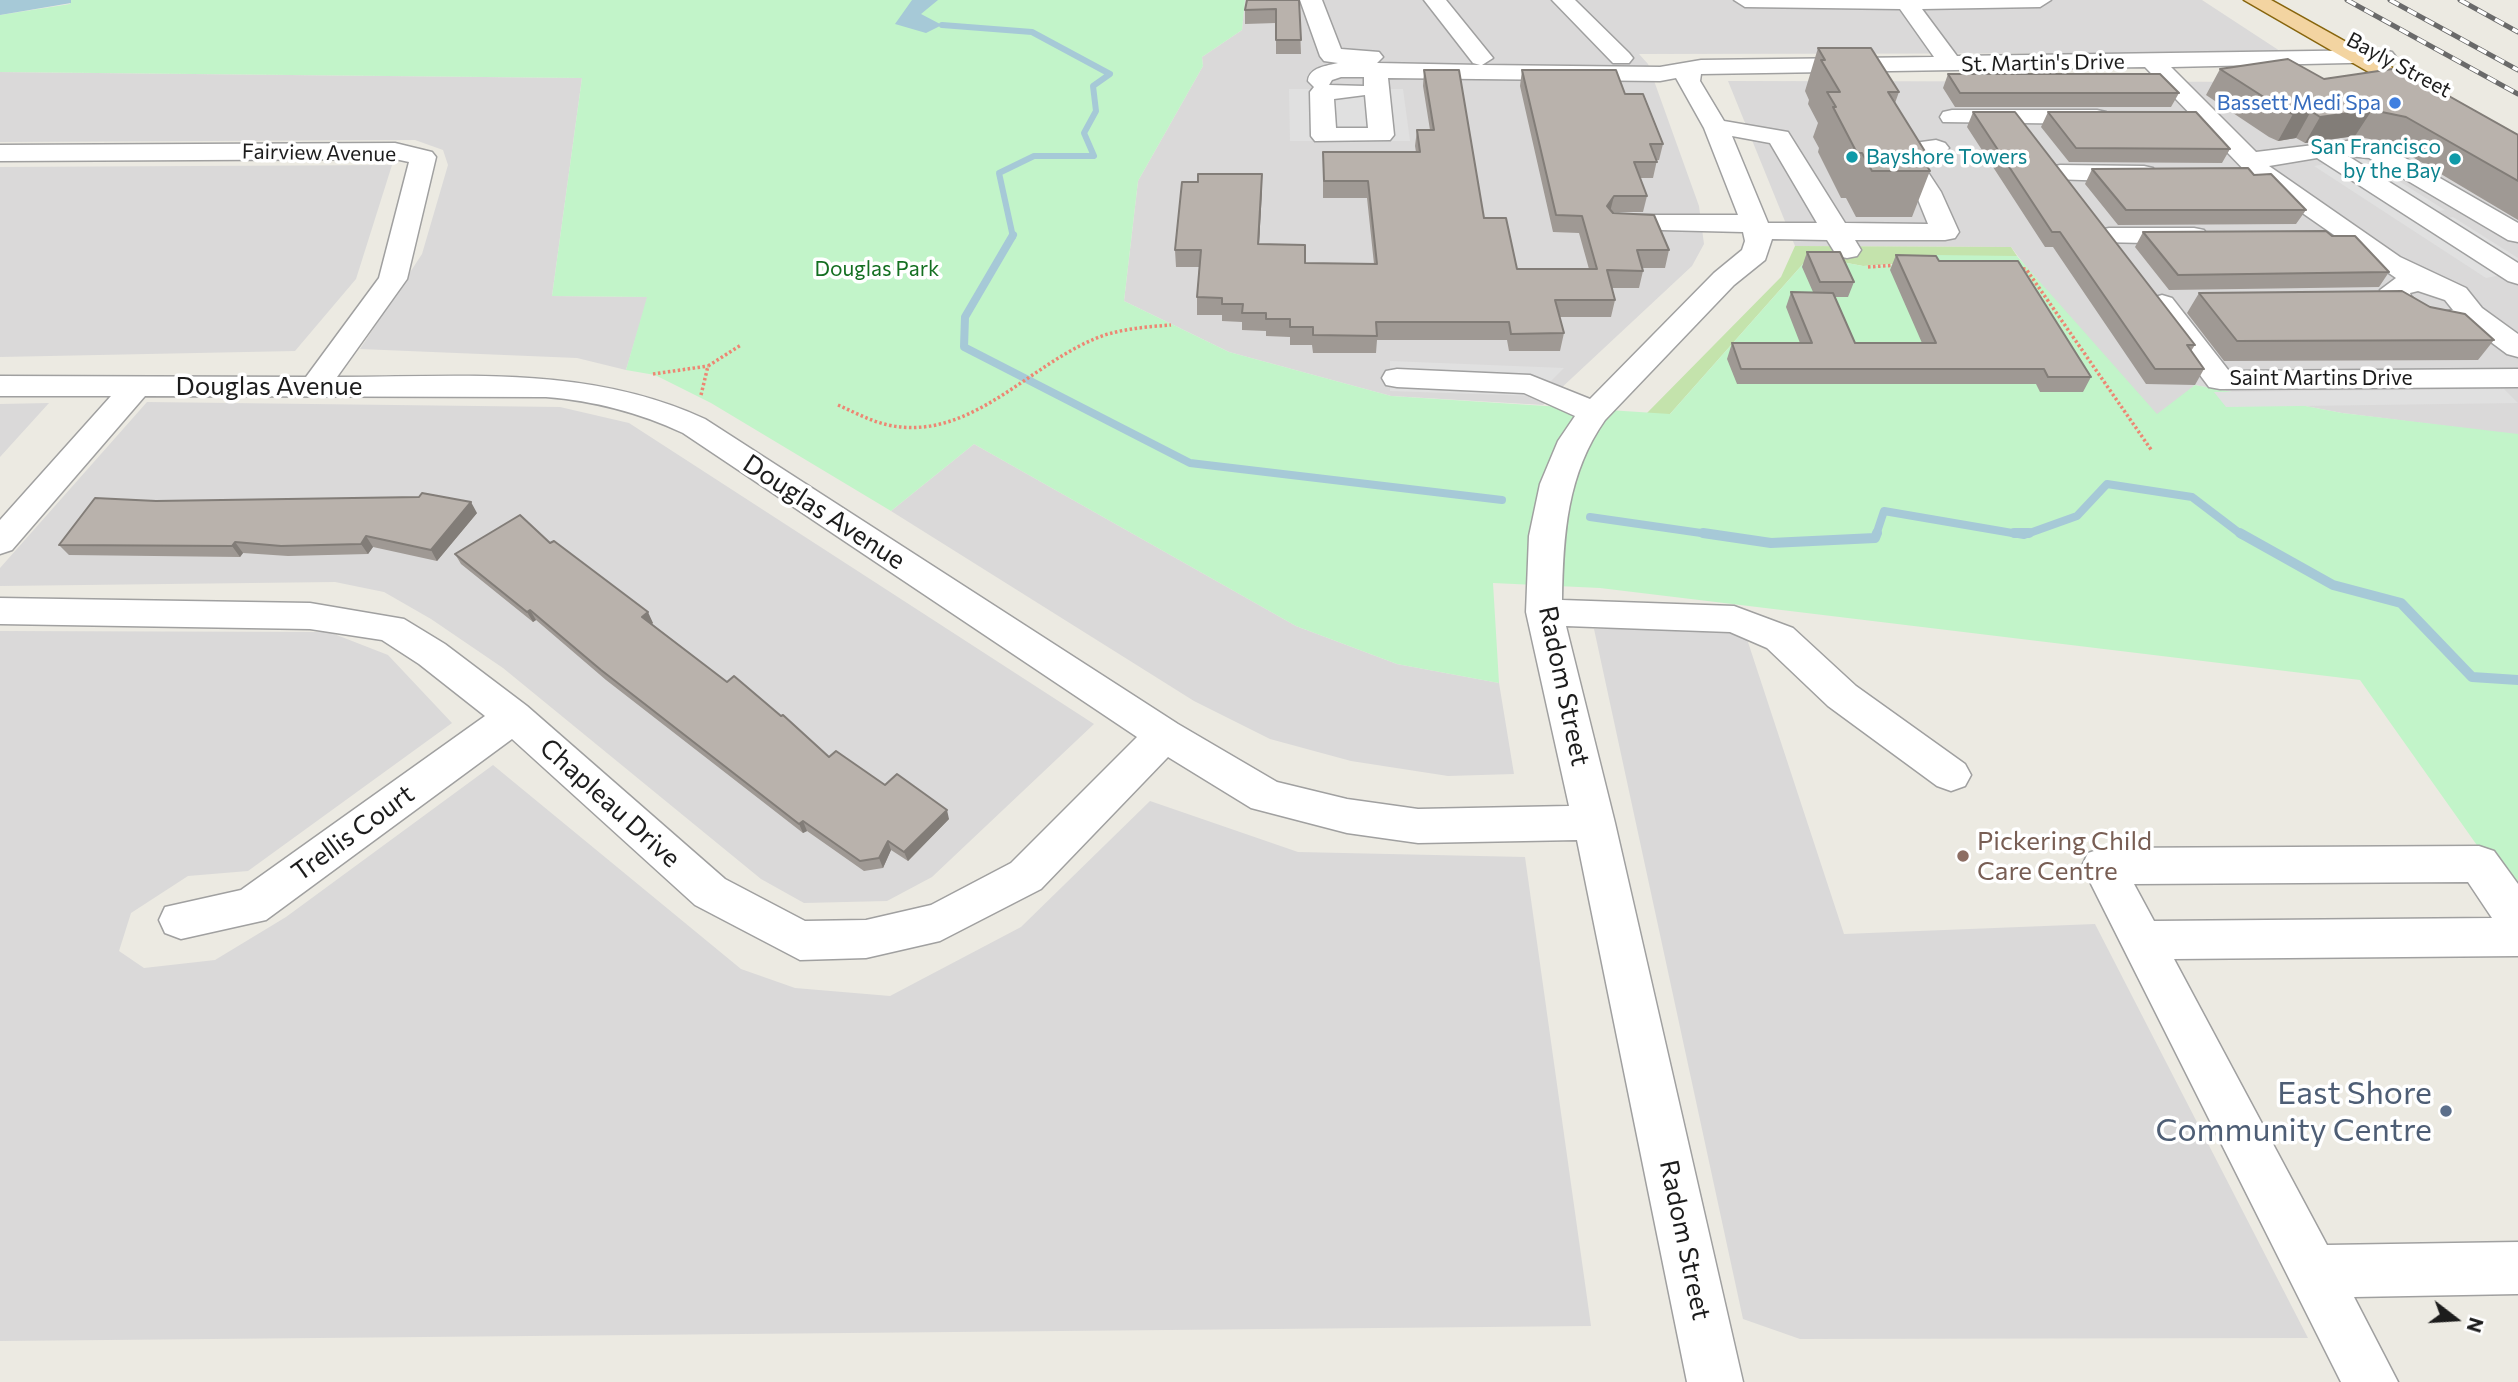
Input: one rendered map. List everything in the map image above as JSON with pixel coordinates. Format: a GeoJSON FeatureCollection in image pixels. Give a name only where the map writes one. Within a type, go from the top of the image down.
{"type":"FeatureCollection","features":[{"type":"Feature","properties":{"kind":"main road","name":"Bayly Street"},"geometry":{"type":"LineString","coordinates":[[2255,0],[2518,148]]}},
{"type":"Feature","properties":{"kind":"main road","name":"Bayly Street"},"geometry":{"type":"LineString","coordinates":[[2281,0],[2518,129]]}},
{"type":"Feature","properties":{"kind":"street","name":"St. Martin's Drive"},"geometry":{"type":"LineString","coordinates":[[1311,0],[1332,56],[1658,58],[1695,69]]}},
{"type":"Feature","properties":{"kind":"street"},"geometry":{"type":"LineString","coordinates":[[1435,0],[1481,58]]}},
{"type":"Feature","properties":{"kind":"street"},"geometry":{"type":"LineString","coordinates":[[1563,0],[1621,58]]}},
{"type":"Feature","properties":{"kind":"street"},"geometry":{"type":"LineString","coordinates":[[1745,0],[2040,0]]}},
{"type":"Feature","properties":{"kind":"street"},"geometry":{"type":"LineString","coordinates":[[1906,2],[1951,64]]}},
{"type":"Feature","properties":{"kind":"street","name":"St. Martin's Drive"},"geometry":{"type":"LineString","coordinates":[[1320,81],[1320,76],[1327,71],[1376,81],[1660,74],[1695,69],[2384,57]]}},
{"type":"Feature","properties":{"kind":"street"},"geometry":{"type":"LineString","coordinates":[[2153,62],[2248,169],[2350,235],[2438,298],[2518,348]]}},
{"type":"Feature","properties":{"kind":"street"},"geometry":{"type":"LineString","coordinates":[[1695,69],[1688,81],[1716,128],[1756,235]]}},
{"type":"Feature","properties":{"kind":"street"},"geometry":{"type":"LineString","coordinates":[[1952,117],[2124,117]]}},
{"type":"Feature","properties":{"kind":"street","name":"Saint Martins Drive"},"geometry":{"type":"LineString","coordinates":[[2017,117],[2129,257],[2220,380],[2518,378]]}},
{"type":"Feature","properties":{"kind":"street"},"geometry":{"type":"LineString","coordinates":[[2177,117],[2204,117]]}},
{"type":"Feature","properties":{"kind":"street"},"geometry":{"type":"LineString","coordinates":[[1716,128],[1760,131],[1779,137],[1843,241]]}},
{"type":"Feature","properties":{"kind":"street"},"geometry":{"type":"LineString","coordinates":[[1620,221],[1756,235],[1787,253],[1843,241],[1945,232],[1928,192],[1905,157],[1908,150],[1936,148]]}},
{"type":"Feature","properties":{"kind":"street"},"geometry":{"type":"LineString","coordinates":[[2248,169],[2321,150],[2355,148],[2377,152],[2518,234]]}},
{"type":"Feature","properties":{"kind":"street"},"geometry":{"type":"LineString","coordinates":[[2321,150],[2518,275]]}},
{"type":"Feature","properties":{"kind":"street","name":"Fairview Avenue"},"geometry":{"type":"LineString","coordinates":[[0,153],[395,151],[423,157],[393,279],[316,385]]}},
{"type":"Feature","properties":{"kind":"street"},"geometry":{"type":"LineString","coordinates":[[2048,157],[2166,174]]}},
{"type":"Feature","properties":{"kind":"street","name":"Radom Street"},"geometry":{"type":"LineString","coordinates":[[1715,1382],[1594,823],[1544,612],[1546,536],[1557,484],[1574,442],[1594,413],[1756,235]]}},
{"type":"Feature","properties":{"kind":"street"},"geometry":{"type":"LineString","coordinates":[[2310,235],[2350,235]]}},
{"type":"Feature","properties":{"kind":"street"},"geometry":{"type":"LineString","coordinates":[[2129,257],[2216,236]]}},
{"type":"Feature","properties":{"kind":"street"},"geometry":{"type":"LineString","coordinates":[[2438,298],[2518,290]]}},
{"type":"Feature","properties":{"kind":"street"},"geometry":{"type":"LineString","coordinates":[[1397,378],[1530,384],[1594,413]]}},
{"type":"Feature","properties":{"kind":"street","name":"Douglas Avenue"},"geometry":{"type":"LineString","coordinates":[[0,386],[546,387],[598,391],[646,403],[694,426],[1164,735],[1266,796],[1347,816],[1418,826],[1594,823]]}},
{"type":"Feature","properties":{"kind":"street"},"geometry":{"type":"LineString","coordinates":[[0,542],[136,387]]}},
{"type":"Feature","properties":{"kind":"street","name":"Chapleau Drive"},"geometry":{"type":"LineString","coordinates":[[0,611],[310,615],[391,628],[432,654],[513,717],[710,892],[800,941],[866,939],[940,922],[1026,876],[1164,735]]}},
{"type":"Feature","properties":{"kind":"street"},"geometry":{"type":"LineString","coordinates":[[1544,612],[1734,620],[1780,638],[1842,696],[1951,775]]}},
{"type":"Feature","properties":{"kind":"street","name":"Trellis Court"},"geometry":{"type":"LineString","coordinates":[[181,920],[251,907],[513,717]]}},
{"type":"Feature","properties":{"kind":"street"},"geometry":{"type":"LineString","coordinates":[[2370,1382],[2103,866],[2479,863],[2518,919]]}},
{"type":"Feature","properties":{"kind":"street"},"geometry":{"type":"LineString","coordinates":[[2141,940],[2518,937]]}},
{"type":"Feature","properties":{"kind":"street"},"geometry":{"type":"LineString","coordinates":[[2313,1271],[2518,1268]]}},
{"type":"Feature","properties":{"kind":"path"},"geometry":{"type":"LineString","coordinates":[[1843,241],[1858,267],[1911,265]]}},
{"type":"Feature","properties":{"kind":"path"},"geometry":{"type":"LineString","coordinates":[[2013,268],[2026,269],[2152,452]]}},
{"type":"Feature","properties":{"kind":"path"},"geometry":{"type":"LineString","coordinates":[[838,405],[893,426],[946,424],[992,405],[1092,340],[1144,327],[1171,325]]}},
{"type":"Feature","properties":{"kind":"path"},"geometry":{"type":"LineString","coordinates":[[653,374],[708,366],[741,345]]}},
{"type":"Feature","properties":{"kind":"path"},"geometry":{"type":"LineString","coordinates":[[701,395],[708,366]]}},
{"type":"Feature","properties":{"kind":"shaded area"},"geometry":{"type":"Polygon","coordinates":[[[1245,0],[2202,0],[2283,53],[1639,54],[1648,64],[1699,206],[1704,244],[1692,266],[1543,405],[1391,396],[1229,352],[1124,301],[1138,181],[1203,66],[1202,57],[1242,30],[1245,0]]]}},
{"type":"Feature","properties":{"kind":"shaded area"},"geometry":{"type":"Polygon","coordinates":[[[0,72],[582,78],[552,296],[648,297],[626,370],[577,358],[360,349],[422,254],[448,165],[443,150],[415,140],[0,142],[0,72]]]}},
{"type":"Feature","properties":{"kind":"shaded area"},"geometry":{"type":"Polygon","coordinates":[[[1728,81],[2367,82],[2518,167],[2518,435],[2342,413],[2195,385],[2148,426],[2011,247],[1795,246],[1728,81]]]}},
{"type":"Feature","properties":{"kind":"shaded area"},"geometry":{"type":"Polygon","coordinates":[[[1289,89],[1403,89],[1410,141],[1290,141],[1289,89]]]}},
{"type":"Feature","properties":{"kind":"shaded area"},"geometry":{"type":"Polygon","coordinates":[[[2362,158],[2445,210],[2426,213],[2435,220],[2453,217],[2518,258],[2518,272],[2486,278],[2314,166],[2362,158]]]}},
{"type":"Feature","properties":{"kind":"shaded area"},"geometry":{"type":"Polygon","coordinates":[[[392,165],[356,279],[295,351],[0,357],[0,167],[392,165]]]}},
{"type":"Feature","properties":{"kind":"shaded area"},"geometry":{"type":"Polygon","coordinates":[[[1390,361],[1564,368],[1536,396],[1390,391],[1390,361]]]}},
{"type":"Feature","properties":{"kind":"shaded area"},"geometry":{"type":"Polygon","coordinates":[[[2504,389],[2518,403],[2226,407],[2214,392],[2504,389]]]}},
{"type":"Feature","properties":{"kind":"shaded area"},"geometry":{"type":"Polygon","coordinates":[[[147,402],[560,407],[629,423],[1094,724],[932,877],[887,901],[804,903],[761,879],[503,668],[431,619],[384,592],[335,582],[0,586],[0,568],[147,402]]]}},
{"type":"Feature","properties":{"kind":"shaded area"},"geometry":{"type":"Polygon","coordinates":[[[49,403],[0,457],[0,404],[49,403]]]}},
{"type":"Feature","properties":{"kind":"shaded area"},"geometry":{"type":"Polygon","coordinates":[[[974,444],[1296,626],[1397,664],[1499,683],[1514,774],[1448,776],[1351,761],[1270,739],[1194,701],[891,511],[974,444]]]}},
{"type":"Feature","properties":{"kind":"shaded area"},"geometry":{"type":"Polygon","coordinates":[[[1594,629],[1711,629],[1745,633],[1844,934],[2095,924],[2308,1338],[1800,1339],[1743,1319],[1594,629]]]}},
{"type":"Feature","properties":{"kind":"shaded area"},"geometry":{"type":"Polygon","coordinates":[[[0,631],[329,632],[388,655],[452,723],[248,871],[188,876],[131,913],[119,951],[144,968],[215,960],[286,917],[493,765],[741,969],[795,988],[890,996],[1021,927],[1150,801],[1298,852],[1525,857],[1591,1326],[0,1341],[0,631]]]}},
{"type":"Feature","properties":{"kind":"green space","name":"Douglas Park"},"geometry":{"type":"Polygon","coordinates":[[[71,0],[1245,0],[1242,30],[1202,57],[1203,66],[1138,181],[1124,301],[1229,352],[1391,396],[1670,414],[1810,256],[1863,266],[1898,265],[1935,255],[2017,256],[2157,414],[2195,385],[2342,413],[2518,434],[2518,882],[2503,882],[2360,680],[1600,588],[1493,583],[1499,683],[1397,664],[1296,626],[974,444],[891,511],[711,403],[655,375],[626,370],[647,297],[552,296],[582,78],[0,72],[0,15],[70,4],[71,0]]]}},
{"type":"Feature","properties":{"kind":"green space"},"geometry":{"type":"Polygon","coordinates":[[[1795,246],[2011,247],[2017,256],[1863,266],[1810,256],[1670,414],[1646,414],[1781,277],[1795,246]]]}},
{"type":"Feature","properties":{"kind":"water"},"geometry":{"type":"Polygon","coordinates":[[[0,0],[71,0],[71,3],[0,15],[0,0]]]}},
{"type":"Feature","properties":{"kind":"water"},"geometry":{"type":"Polygon","coordinates":[[[912,0],[938,0],[921,14],[942,25],[926,33],[895,24],[912,0]]]}},
{"type":"Feature","properties":{"kind":"building"},"geometry":{"type":"Polygon","coordinates":[[[1247,0],[1299,0],[1301,40],[1276,40],[1276,9],[1245,10],[1247,0]]]}},
{"type":"Feature","properties":{"kind":"building"},"geometry":{"type":"Polygon","coordinates":[[[1818,48],[1871,48],[1899,92],[1888,92],[1926,153],[1919,153],[1930,171],[1872,171],[1862,153],[1857,153],[1833,107],[1836,107],[1827,92],[1840,92],[1821,60],[1825,60],[1818,48]]]}},
{"type":"Feature","properties":{"kind":"building"},"geometry":{"type":"Polygon","coordinates":[[[2288,59],[2324,79],[2399,68],[2518,135],[2518,181],[2406,117],[2372,110],[2320,117],[2311,111],[2293,114],[2220,69],[2288,59]]]}},
{"type":"Feature","properties":{"kind":"building"},"geometry":{"type":"Polygon","coordinates":[[[1424,70],[1459,70],[1484,218],[1506,218],[1517,269],[1597,269],[1582,216],[1556,215],[1522,70],[1616,70],[1625,94],[1643,94],[1663,144],[1650,144],[1657,162],[1634,162],[1647,196],[1614,196],[1607,206],[1613,213],[1654,215],[1669,250],[1637,250],[1643,271],[1607,270],[1615,300],[1555,300],[1564,333],[1511,334],[1509,322],[1376,322],[1377,336],[1313,335],[1313,327],[1290,327],[1290,319],[1266,319],[1266,313],[1242,313],[1243,304],[1222,304],[1222,298],[1197,297],[1201,250],[1175,250],[1182,182],[1198,182],[1198,174],[1262,174],[1258,244],[1305,245],[1305,263],[1377,264],[1368,181],[1324,181],[1323,152],[1420,152],[1417,130],[1434,130],[1424,70]]]}},
{"type":"Feature","properties":{"kind":"building"},"geometry":{"type":"Polygon","coordinates":[[[1948,74],[2160,74],[2179,93],[1960,93],[1948,74]]]}},
{"type":"Feature","properties":{"kind":"building"},"geometry":{"type":"Polygon","coordinates":[[[1973,112],[2015,112],[2195,345],[2187,345],[2204,369],[2155,369],[2060,232],[2052,232],[1973,112]]]}},
{"type":"Feature","properties":{"kind":"building"},"geometry":{"type":"Polygon","coordinates":[[[2048,112],[2196,112],[2230,149],[2076,148],[2048,112]]]}},
{"type":"Feature","properties":{"kind":"building"},"geometry":{"type":"Polygon","coordinates":[[[2248,168],[2254,175],[2271,174],[2306,210],[2126,210],[2092,169],[2248,168]]]}},
{"type":"Feature","properties":{"kind":"building"},"geometry":{"type":"Polygon","coordinates":[[[2326,231],[2332,236],[2355,236],[2389,272],[2178,275],[2143,232],[2326,231]]]}},
{"type":"Feature","properties":{"kind":"building"},"geometry":{"type":"Polygon","coordinates":[[[1807,252],[1840,252],[1854,282],[1820,282],[1807,252]]]}},
{"type":"Feature","properties":{"kind":"building"},"geometry":{"type":"Polygon","coordinates":[[[1896,255],[1936,256],[1939,261],[2018,261],[2091,377],[2048,377],[2044,369],[1741,369],[1732,343],[1812,343],[1791,292],[1833,293],[1855,343],[1936,343],[1896,255]]]}},
{"type":"Feature","properties":{"kind":"building"},"geometry":{"type":"Polygon","coordinates":[[[2402,291],[2430,307],[2465,314],[2494,340],[2237,341],[2199,293],[2402,291]]]}},
{"type":"Feature","properties":{"kind":"building"},"geometry":{"type":"Polygon","coordinates":[[[422,493],[471,502],[431,550],[366,536],[361,544],[281,546],[235,542],[232,546],[59,545],[95,498],[156,501],[419,497],[422,493]]]}},
{"type":"Feature","properties":{"kind":"building"},"geometry":{"type":"Polygon","coordinates":[[[520,515],[550,543],[554,541],[648,612],[642,617],[727,682],[734,676],[783,715],[829,757],[836,751],[885,785],[897,774],[947,810],[904,852],[888,841],[879,858],[860,861],[803,821],[799,824],[601,670],[530,610],[527,612],[455,554],[520,515]]]}},
{"type":"Feature","properties":{"kind":"waterway"},"geometry":{"type":"LineString","coordinates":[[942,25],[1032,32],[1110,74],[1093,86],[1096,111],[1084,133],[1094,156],[1034,156],[999,173],[1013,236]]}},
{"type":"Feature","properties":{"kind":"waterway"},"geometry":{"type":"LineString","coordinates":[[1013,236],[965,317],[964,347],[1190,463],[1502,500]]}},
{"type":"Feature","properties":{"kind":"waterway"},"geometry":{"type":"LineString","coordinates":[[1876,535],[1884,511],[2024,535],[2077,516],[2107,484],[2192,497],[2242,535]]}},
{"type":"Feature","properties":{"kind":"waterway"},"geometry":{"type":"LineString","coordinates":[[1590,517],[1715,535]]}},
{"type":"Feature","properties":{"kind":"waterway"},"geometry":{"type":"LineString","coordinates":[[1703,533],[1771,543],[1875,538],[1877,533]]}},
{"type":"Feature","properties":{"kind":"waterway"},"geometry":{"type":"LineString","coordinates":[[2014,533],[2029,533]]}},
{"type":"Feature","properties":{"kind":"waterway"},"geometry":{"type":"LineString","coordinates":[[2240,533],[2333,585],[2401,603],[2472,677],[2518,680]]}},
{"type":"Feature","properties":{"kind":"railway"},"geometry":{"type":"LineString","coordinates":[[2347,0],[2518,94]]}},
{"type":"Feature","properties":{"kind":"railway"},"geometry":{"type":"LineString","coordinates":[[2390,0],[2518,70]]}},
{"type":"Feature","properties":{"kind":"railway"},"geometry":{"type":"LineString","coordinates":[[2460,0],[2518,32]]}},
{"type":"Feature","properties":{"kind":"place","name":"Bassett Medi Spa"},"geometry":{"type":"Point","coordinates":[2395,103]}},
{"type":"Feature","properties":{"kind":"place","name":"Bayshore Towers"},"geometry":{"type":"Point","coordinates":[1852,157]}},
{"type":"Feature","properties":{"kind":"place","name":"San Francisco by the Bay"},"geometry":{"type":"Point","coordinates":[2455,159]}},
{"type":"Feature","properties":{"kind":"place","name":"Pickering Child Care Centre"},"geometry":{"type":"Point","coordinates":[1963,856]}},
{"type":"Feature","properties":{"kind":"place","name":"East Shore Community Centre"},"geometry":{"type":"Point","coordinates":[2446,1111]}}]}
